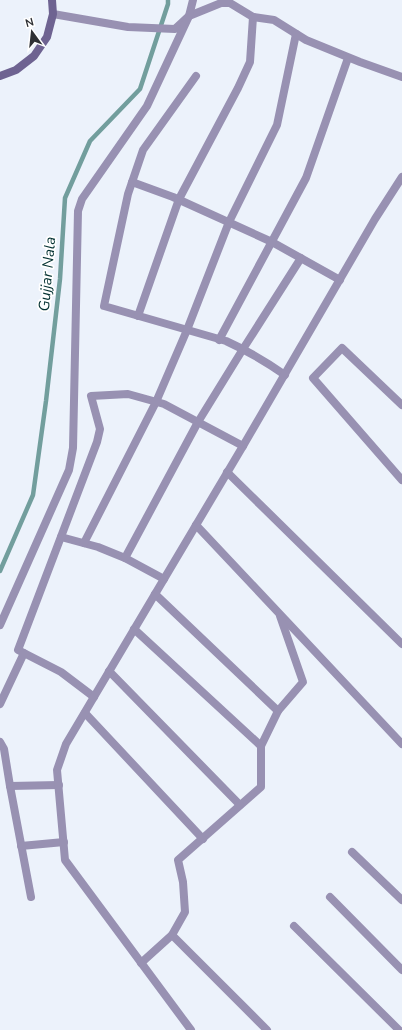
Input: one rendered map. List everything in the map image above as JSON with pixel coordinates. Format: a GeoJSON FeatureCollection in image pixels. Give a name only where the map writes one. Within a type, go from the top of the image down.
{"type":"FeatureCollection","features":[{"type":"Feature","properties":{"kind":"main road"},"geometry":{"type":"LineString","coordinates":[[0,76],[16,70],[34,56],[47,37],[53,14],[52,0]]}},
{"type":"Feature","properties":{"kind":"street"},"geometry":{"type":"LineString","coordinates":[[0,625],[69,470],[73,448],[78,211],[82,200],[147,106],[189,16],[193,0]]}},
{"type":"Feature","properties":{"kind":"street"},"geometry":{"type":"LineString","coordinates":[[53,14],[128,27],[175,29],[189,16],[221,4],[230,3],[253,17],[274,20],[306,40],[348,58],[402,77]]}},
{"type":"Feature","properties":{"kind":"street"},"geometry":{"type":"LineString","coordinates":[[138,316],[179,199],[238,88],[250,62],[253,17]]}},
{"type":"Feature","properties":{"kind":"street"},"geometry":{"type":"LineString","coordinates":[[84,543],[156,402],[229,222],[277,125],[296,34]]}},
{"type":"Feature","properties":{"kind":"street"},"geometry":{"type":"LineString","coordinates":[[219,340],[306,178],[348,58]]}},
{"type":"Feature","properties":{"kind":"street"},"geometry":{"type":"LineString","coordinates":[[196,76],[143,150],[128,194],[104,306],[219,340],[243,349],[260,358],[285,375]]}},
{"type":"Feature","properties":{"kind":"street"},"geometry":{"type":"LineString","coordinates":[[190,1030],[65,860],[57,770],[66,744],[285,375],[375,219],[402,177]]}},
{"type":"Feature","properties":{"kind":"street"},"geometry":{"type":"LineString","coordinates":[[132,182],[179,199],[272,242],[340,280]]}},
{"type":"Feature","properties":{"kind":"street"},"geometry":{"type":"LineString","coordinates":[[125,558],[198,422],[301,258]]}},
{"type":"Feature","properties":{"kind":"street"},"geometry":{"type":"LineString","coordinates":[[402,405],[342,348],[312,378],[402,480]]}},
{"type":"Feature","properties":{"kind":"street"},"geometry":{"type":"LineString","coordinates":[[94,697],[61,672],[18,650],[97,442],[100,429],[91,396],[128,394],[164,404],[243,446]]}},
{"type":"Feature","properties":{"kind":"street"},"geometry":{"type":"LineString","coordinates":[[227,472],[402,644]]}},
{"type":"Feature","properties":{"kind":"street"},"geometry":{"type":"LineString","coordinates":[[196,525],[401,742]]}},
{"type":"Feature","properties":{"kind":"street"},"geometry":{"type":"LineString","coordinates":[[60,537],[98,547],[125,558],[164,579]]}},
{"type":"Feature","properties":{"kind":"street"},"geometry":{"type":"LineString","coordinates":[[155,594],[278,712]]}},
{"type":"Feature","properties":{"kind":"street"},"geometry":{"type":"LineString","coordinates":[[141,962],[172,935],[185,912],[183,882],[178,860],[261,787],[261,746],[278,712],[303,682],[279,613]]}},
{"type":"Feature","properties":{"kind":"street"},"geometry":{"type":"LineString","coordinates":[[134,629],[261,746]]}},
{"type":"Feature","properties":{"kind":"street"},"geometry":{"type":"LineString","coordinates":[[0,704],[24,653]]}},
{"type":"Feature","properties":{"kind":"street"},"geometry":{"type":"LineString","coordinates":[[109,671],[240,805]]}},
{"type":"Feature","properties":{"kind":"street"},"geometry":{"type":"LineString","coordinates":[[85,713],[203,839]]}},
{"type":"Feature","properties":{"kind":"street"},"geometry":{"type":"LineString","coordinates":[[0,742],[4,750],[31,897]]}},
{"type":"Feature","properties":{"kind":"street"},"geometry":{"type":"LineString","coordinates":[[10,786],[58,785]]}},
{"type":"Feature","properties":{"kind":"street"},"geometry":{"type":"LineString","coordinates":[[21,846],[64,842]]}},
{"type":"Feature","properties":{"kind":"street"},"geometry":{"type":"LineString","coordinates":[[352,852],[402,900]]}},
{"type":"Feature","properties":{"kind":"street"},"geometry":{"type":"LineString","coordinates":[[330,897],[402,970]]}},
{"type":"Feature","properties":{"kind":"street"},"geometry":{"type":"LineString","coordinates":[[294,926],[399,1030]]}},
{"type":"Feature","properties":{"kind":"street"},"geometry":{"type":"LineString","coordinates":[[172,935],[267,1030]]}},
{"type":"Feature","properties":{"kind":"waterway","name":"Gujjar Nala"},"geometry":{"type":"LineString","coordinates":[[0,571],[33,495],[46,401],[60,279],[65,198],[90,141],[140,89],[168,4],[168,0]]}}]}
